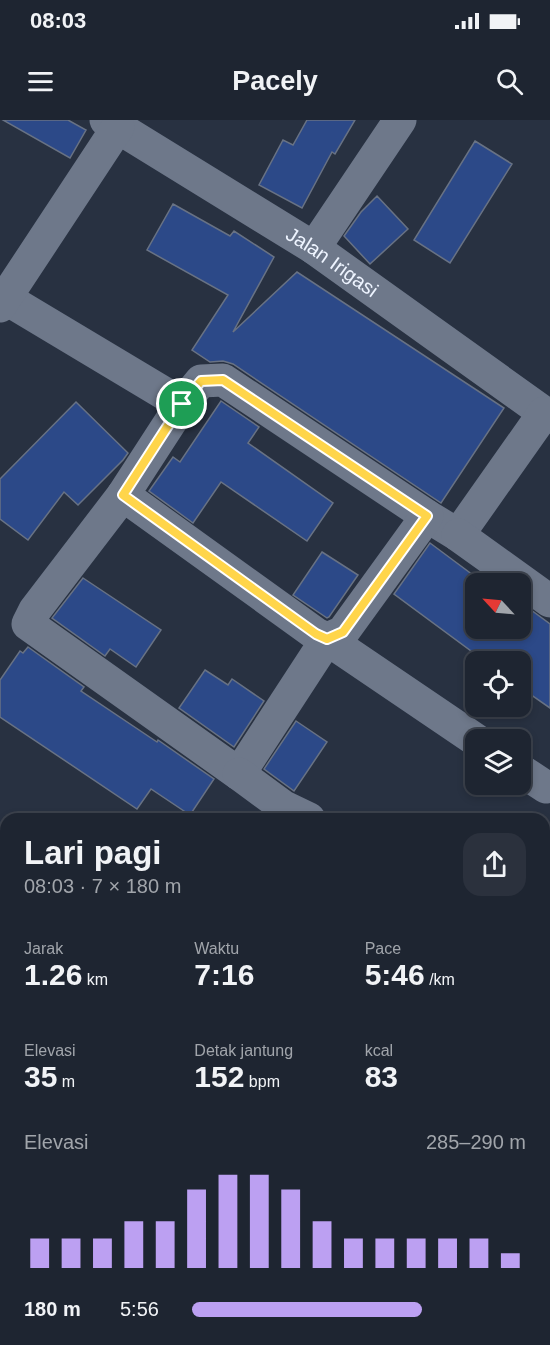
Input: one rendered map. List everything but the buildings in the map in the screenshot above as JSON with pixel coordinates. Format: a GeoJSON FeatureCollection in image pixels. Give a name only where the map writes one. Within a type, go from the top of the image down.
{"type":"FeatureCollection","features":[{"type":"Feature","properties":{"kind":"street"},"geometry":{"type":"LineString","coordinates":[[314,248],[400,120]]}},
{"type":"Feature","properties":{"kind":"street"},"geometry":{"type":"LineString","coordinates":[[112,124],[2,300],[182,404]]}},
{"type":"Feature","properties":{"kind":"street","name":"Jalan Irigasi"},"geometry":{"type":"LineString","coordinates":[[112,124],[314,248],[547,415]]}},
{"type":"Feature","properties":{"kind":"street"},"geometry":{"type":"LineString","coordinates":[[296,813],[284,807],[28,624],[35,610],[123,495],[182,404],[201,381],[223,380],[458,535],[550,601]]}},
{"type":"Feature","properties":{"kind":"street"},"geometry":{"type":"LineString","coordinates":[[458,535],[547,415]]}},
{"type":"Feature","properties":{"kind":"street"},"geometry":{"type":"LineString","coordinates":[[123,495],[316,634],[327,639],[465,733]]}},
{"type":"Feature","properties":{"kind":"street"},"geometry":{"type":"LineString","coordinates":[[239,774],[327,639],[343,632],[427,516]]}},
{"type":"Feature","properties":{"kind":"route"},"geometry":{"type":"LineString","coordinates":[[223,380],[427,516],[343,632],[327,639],[316,634],[123,495],[182,404],[201,381],[223,380]]}}]}
